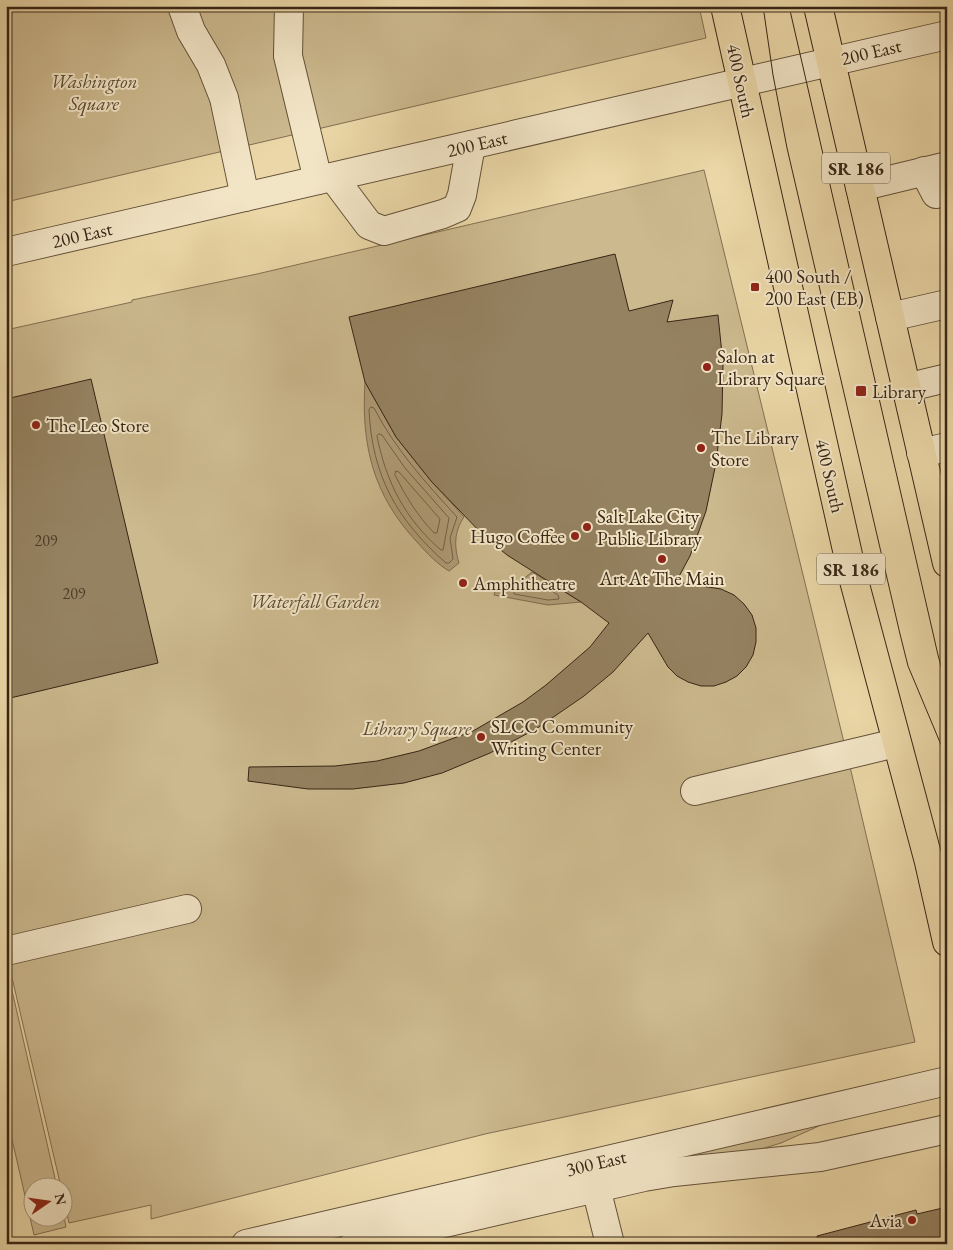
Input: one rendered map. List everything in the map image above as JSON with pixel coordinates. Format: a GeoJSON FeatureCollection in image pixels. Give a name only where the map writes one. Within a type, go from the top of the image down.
{"type":"FeatureCollection","features":[{"type":"Feature","properties":{"kind":"main road","name":"400 South"},"geometry":{"type":"LineString","coordinates":[[725,6],[853,577],[929,862],[947,942]]}},
{"type":"Feature","properties":{"kind":"main road","name":"SR 186"},"geometry":{"type":"LineString","coordinates":[[818,6],[947,563]]}},
{"type":"Feature","properties":{"kind":"street"},"geometry":{"type":"LineString","coordinates":[[182,6],[191,31],[211,65],[224,98],[245,197]]}},
{"type":"Feature","properties":{"kind":"street"},"geometry":{"type":"LineString","coordinates":[[289,6],[288,56],[325,179],[369,225],[384,230],[443,214],[457,208],[462,195],[471,145]]}},
{"type":"Feature","properties":{"kind":"street","name":"200 East"},"geometry":{"type":"LineString","coordinates":[[6,252],[947,35]]}},
{"type":"Feature","properties":{"kind":"street"},"geometry":{"type":"LineString","coordinates":[[860,187],[935,168],[936,194],[947,192]]}},
{"type":"Feature","properties":{"kind":"street"},"geometry":{"type":"LineString","coordinates":[[890,317],[947,304]]}},
{"type":"Feature","properties":{"kind":"street"},"geometry":{"type":"LineString","coordinates":[[906,388],[947,378]]}},
{"type":"Feature","properties":{"kind":"street"},"geometry":{"type":"LineString","coordinates":[[920,453],[947,447]]}},
{"type":"Feature","properties":{"kind":"street"},"geometry":{"type":"LineString","coordinates":[[695,791],[896,743]]}},
{"type":"Feature","properties":{"kind":"street"},"geometry":{"type":"LineString","coordinates":[[6,951],[187,909]]}},
{"type":"Feature","properties":{"kind":"street","name":"300 East"},"geometry":{"type":"LineString","coordinates":[[246,1244],[947,1081]]}},
{"type":"Feature","properties":{"kind":"street","name":"300 East"},"geometry":{"type":"LineString","coordinates":[[354,1244],[596,1188],[674,1172],[820,1157],[947,1129]]}},
{"type":"Feature","properties":{"kind":"street"},"geometry":{"type":"LineString","coordinates":[[596,1188],[610,1244]]}},
{"type":"Feature","properties":{"kind":"green space","name":"Washington Square"},"geometry":{"type":"Polygon","coordinates":[[[6,6],[699,6],[706,38],[6,202],[6,6]]]}},
{"type":"Feature","properties":{"kind":"green space","name":"Library Square"},"geometry":{"type":"Polygon","coordinates":[[[704,170],[851,771],[915,1042],[485,1134],[151,1219],[151,1205],[72,1222],[72,1178],[59,1178],[6,952],[6,330],[132,302],[132,300],[257,274],[704,170]]]}},
{"type":"Feature","properties":{"kind":"green space"},"geometry":{"type":"Polygon","coordinates":[[[8,973],[55,1178],[22,1178],[22,1183],[6,1113],[6,974],[8,973]]]}},
{"type":"Feature","properties":{"kind":"green space"},"geometry":{"type":"Polygon","coordinates":[[[830,1121],[781,1143],[745,1154],[562,1184],[830,1121]]]}},
{"type":"Feature","properties":{"kind":"green space"},"geometry":{"type":"Polygon","coordinates":[[[32,1228],[62,1228],[34,1235],[32,1228]]]}},
{"type":"Feature","properties":{"kind":"water"},"geometry":{"type":"Polygon","coordinates":[[[365,382],[396,437],[431,481],[464,517],[458,528],[456,539],[459,563],[449,571],[428,554],[402,524],[380,487],[368,448],[365,427],[365,382]]]}},
{"type":"Feature","properties":{"kind":"water"},"geometry":{"type":"Polygon","coordinates":[[[532,572],[581,602],[548,605],[494,595],[496,587],[516,585],[532,572]]]}},
{"type":"Feature","properties":{"kind":"building","name":"Salt Lake City Public Library"},"geometry":{"type":"Polygon","coordinates":[[[615,254],[629,311],[673,300],[667,322],[718,315],[723,364],[722,414],[716,463],[706,511],[690,556],[676,582],[721,589],[734,595],[744,604],[752,615],[756,628],[756,642],[753,655],[746,667],[737,676],[714,686],[701,686],[688,682],[677,676],[668,667],[648,633],[613,672],[584,696],[536,729],[490,753],[442,773],[404,783],[353,789],[308,789],[248,781],[249,767],[335,766],[377,761],[419,751],[473,731],[523,702],[546,685],[590,647],[609,623],[581,602],[507,555],[485,537],[431,481],[396,437],[365,382],[349,317],[615,254]]]}},
{"type":"Feature","properties":{"kind":"building"},"geometry":{"type":"Polygon","coordinates":[[[91,379],[158,663],[6,699],[6,399],[91,379]]]}},
{"type":"Feature","properties":{"kind":"building","name":"Avia"},"geometry":{"type":"Polygon","coordinates":[[[947,1207],[947,1244],[818,1244],[817,1236],[916,1210],[917,1214],[947,1207]]]}},
{"type":"Feature","properties":{"kind":"tram line"},"geometry":{"type":"LineString","coordinates":[[763,6],[773,75],[787,148],[900,634],[908,666],[947,759]]}},
{"type":"Feature","properties":{"kind":"tram line"},"geometry":{"type":"LineString","coordinates":[[789,6],[947,688]]}},
{"type":"Feature","properties":{"kind":"place","name":"400 South / 200 East (EB)"},"geometry":{"type":"Point","coordinates":[755,287]}},
{"type":"Feature","properties":{"kind":"place","name":"Salon at Library Square"},"geometry":{"type":"Point","coordinates":[707,367]}},
{"type":"Feature","properties":{"kind":"place","name":"Library"},"geometry":{"type":"Point","coordinates":[861,391]}},
{"type":"Feature","properties":{"kind":"place","name":"The Leo Store"},"geometry":{"type":"Point","coordinates":[36,425]}},
{"type":"Feature","properties":{"kind":"place","name":"The Library Store"},"geometry":{"type":"Point","coordinates":[701,448]}},
{"type":"Feature","properties":{"kind":"place","name":"Salt Lake City Public Library"},"geometry":{"type":"Point","coordinates":[587,527]}},
{"type":"Feature","properties":{"kind":"place","name":"Hugo Coffee"},"geometry":{"type":"Point","coordinates":[575,536]}},
{"type":"Feature","properties":{"kind":"place","name":"Art At The Main"},"geometry":{"type":"Point","coordinates":[662,559]}},
{"type":"Feature","properties":{"kind":"place","name":"Amphitheatre"},"geometry":{"type":"Point","coordinates":[463,583]}},
{"type":"Feature","properties":{"kind":"place","name":"SLCC Community Writing Center"},"geometry":{"type":"Point","coordinates":[481,737]}},
{"type":"Feature","properties":{"kind":"place","name":"Avia"},"geometry":{"type":"Point","coordinates":[912,1220]}},
{"type":"Feature","properties":{"kind":"park label","name":"Waterfall Garden"},"geometry":{"type":"Point","coordinates":[315,601]}}]}
